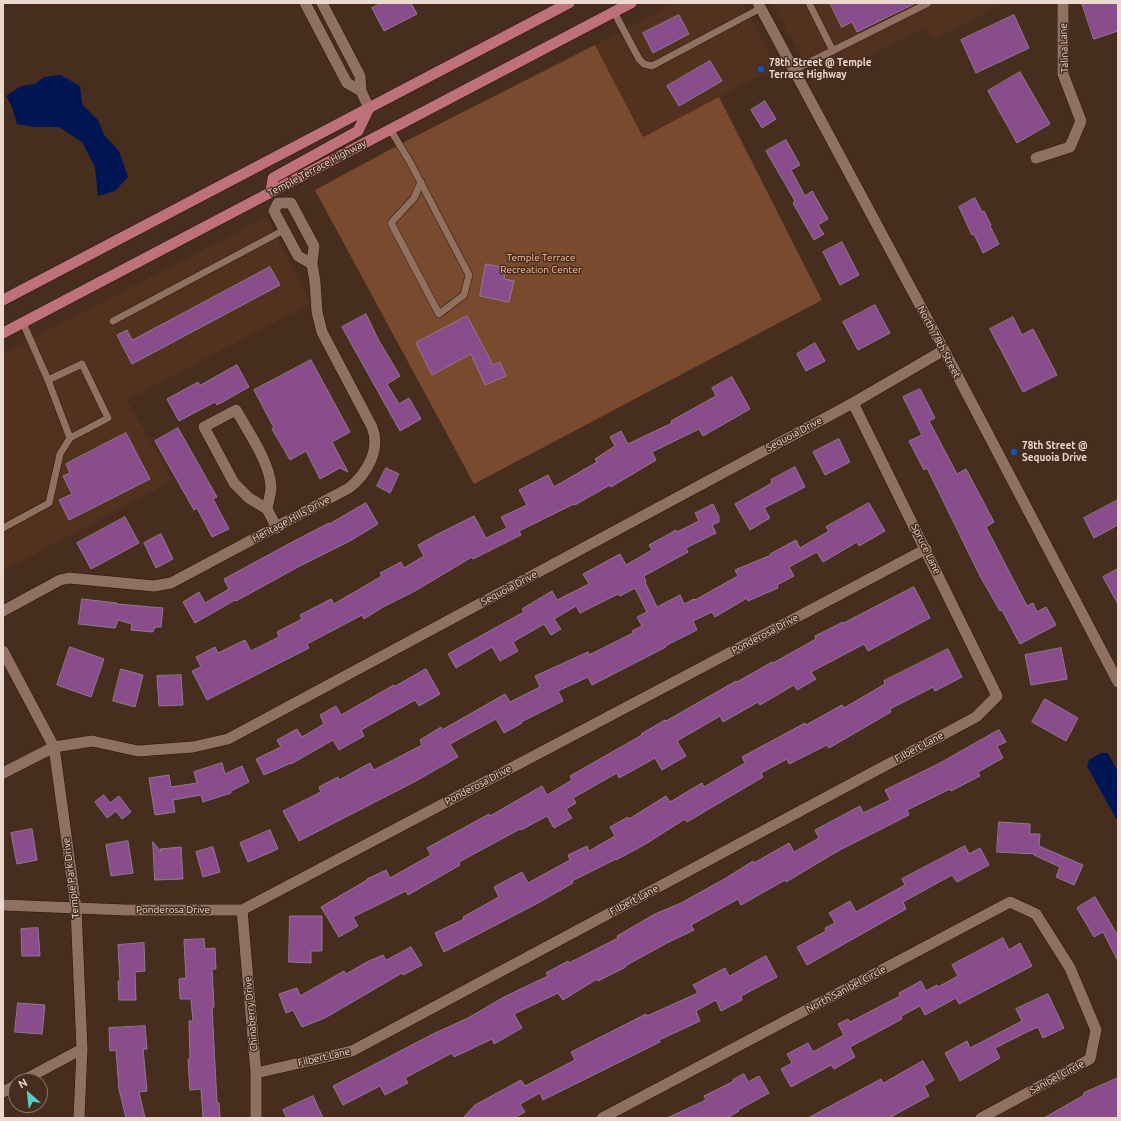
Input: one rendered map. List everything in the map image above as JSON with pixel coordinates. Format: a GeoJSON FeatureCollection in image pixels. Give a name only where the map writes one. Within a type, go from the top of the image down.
{"type":"FeatureCollection","features":[{"type":"Feature","properties":{"kind":"main road"},"geometry":{"type":"LineString","coordinates":[[3,300],[569,3]]}},
{"type":"Feature","properties":{"kind":"main road","name":"Temple Terrace Highway"},"geometry":{"type":"LineString","coordinates":[[3,333],[631,3]]}},
{"type":"Feature","properties":{"kind":"main road"},"geometry":{"type":"LineString","coordinates":[[272,192],[273,178],[358,131],[369,108]]}},
{"type":"Feature","properties":{"kind":"street"},"geometry":{"type":"LineString","coordinates":[[305,3],[347,83],[360,91]]}},
{"type":"Feature","properties":{"kind":"street"},"geometry":{"type":"LineString","coordinates":[[322,3],[360,76],[360,91],[369,108]]}},
{"type":"Feature","properties":{"kind":"street","name":"Talina Lane"},"geometry":{"type":"LineString","coordinates":[[1036,158],[1070,147],[1081,121],[1063,74],[1063,3]]}},
{"type":"Feature","properties":{"kind":"street","name":"North 78th Street"},"geometry":{"type":"LineString","coordinates":[[759,6],[944,350],[1118,682]]}},
{"type":"Feature","properties":{"kind":"street"},"geometry":{"type":"LineString","coordinates":[[272,192],[278,203],[274,211],[298,256],[312,264]]}},
{"type":"Feature","properties":{"kind":"street","name":"Heritage Hills Drive"},"geometry":{"type":"LineString","coordinates":[[3,611],[60,580],[69,578],[154,586],[162,586],[170,583],[277,528],[349,488],[356,482],[368,465],[376,444],[376,435],[322,332],[317,312],[312,264],[314,246],[291,203],[278,203]]}},
{"type":"Feature","properties":{"kind":"street","name":"Sequoia Drive"},"geometry":{"type":"LineString","coordinates":[[3,774],[54,747],[92,741],[138,751],[193,747],[228,739],[853,403],[944,350]]}},
{"type":"Feature","properties":{"kind":"street","name":"Spruce Lane"},"geometry":{"type":"LineString","coordinates":[[853,403],[997,696]]}},
{"type":"Feature","properties":{"kind":"street"},"geometry":{"type":"LineString","coordinates":[[267,509],[271,488],[270,476],[266,464],[236,410],[204,427],[234,483],[249,498],[267,509],[277,528]]}},
{"type":"Feature","properties":{"kind":"street","name":"Ponderosa Drive"},"geometry":{"type":"LineString","coordinates":[[3,905],[126,910],[242,910],[926,549]]}},
{"type":"Feature","properties":{"kind":"street","name":"Temple Park Drive"},"geometry":{"type":"LineString","coordinates":[[3,651],[54,747],[76,908],[82,1049],[79,1118]]}},
{"type":"Feature","properties":{"kind":"street","name":"Filbert Lane"},"geometry":{"type":"LineString","coordinates":[[256,1073],[352,1051],[976,717],[997,696]]}},
{"type":"Feature","properties":{"kind":"street","name":"North Sanibel Circle"},"geometry":{"type":"LineString","coordinates":[[602,1118],[1010,902],[1036,914],[1070,968]]}},
{"type":"Feature","properties":{"kind":"street","name":"Chinaberry Drive"},"geometry":{"type":"LineString","coordinates":[[242,910],[256,1073],[256,1118]]}},
{"type":"Feature","properties":{"kind":"street","name":"Sanibel Circle"},"geometry":{"type":"LineString","coordinates":[[981,1118],[1090,1059],[1096,1030],[1070,968]]}},
{"type":"Feature","properties":{"kind":"street"},"geometry":{"type":"LineString","coordinates":[[37,1073],[82,1049]]}},
{"type":"Feature","properties":{"kind":"lane"},"geometry":{"type":"LineString","coordinates":[[809,3],[833,51]]}},
{"type":"Feature","properties":{"kind":"lane"},"geometry":{"type":"LineString","coordinates":[[794,70],[928,3]]}},
{"type":"Feature","properties":{"kind":"lane"},"geometry":{"type":"LineString","coordinates":[[614,12],[639,59],[644,64],[652,66],[759,6]]}},
{"type":"Feature","properties":{"kind":"lane"},"geometry":{"type":"LineString","coordinates":[[390,129],[421,182],[468,275],[464,295],[440,314],[392,223],[414,198],[421,182]]}},
{"type":"Feature","properties":{"kind":"lane"},"geometry":{"type":"LineString","coordinates":[[113,321],[284,230]]}},
{"type":"Feature","properties":{"kind":"lane"},"geometry":{"type":"LineString","coordinates":[[23,322],[48,380],[70,438]]}},
{"type":"Feature","properties":{"kind":"lane"},"geometry":{"type":"LineString","coordinates":[[3,528],[49,503],[60,454],[70,438],[108,418],[82,364],[48,380]]}},
{"type":"Feature","properties":{"kind":"shaded area"},"geometry":{"type":"Polygon","coordinates":[[[675,3],[743,3],[776,68],[643,136],[595,45],[675,3]]]}},
{"type":"Feature","properties":{"kind":"shaded area"},"geometry":{"type":"Polygon","coordinates":[[[772,3],[1004,3],[935,39],[923,28],[815,83],[772,3]]]}},
{"type":"Feature","properties":{"kind":"shaded area"},"geometry":{"type":"Polygon","coordinates":[[[61,75],[80,86],[82,104],[98,120],[104,135],[119,151],[128,177],[115,191],[98,196],[95,167],[82,142],[59,127],[35,127],[17,124],[12,107],[6,96],[21,86],[35,84],[44,77],[61,75]]]}},
{"type":"Feature","properties":{"kind":"shaded area"},"geometry":{"type":"Polygon","coordinates":[[[266,217],[311,303],[127,400],[172,481],[3,571],[3,354],[266,217]]]}},
{"type":"Feature","properties":{"kind":"shaded area"},"geometry":{"type":"Polygon","coordinates":[[[1101,753],[1108,753],[1118,772],[1118,822],[1087,766],[1089,760],[1101,753]]]}},
{"type":"Feature","properties":{"kind":"green space","name":"Temple Terrace Recreation Center"},"geometry":{"type":"Polygon","coordinates":[[[595,45],[643,137],[719,97],[822,300],[474,484],[315,190],[408,140],[595,45]]]}},
{"type":"Feature","properties":{"kind":"building"},"geometry":{"type":"Polygon","coordinates":[[[382,3],[411,3],[417,14],[384,31],[372,8],[382,3]]]}},
{"type":"Feature","properties":{"kind":"building"},"geometry":{"type":"Polygon","coordinates":[[[830,3],[916,3],[857,32],[852,22],[842,27],[830,3]]]}},
{"type":"Feature","properties":{"kind":"building"},"geometry":{"type":"Polygon","coordinates":[[[1082,3],[1118,3],[1118,31],[1094,39],[1082,3]]]}},
{"type":"Feature","properties":{"kind":"building"},"geometry":{"type":"Polygon","coordinates":[[[679,15],[689,34],[653,53],[643,33],[679,15]]]}},
{"type":"Feature","properties":{"kind":"building"},"geometry":{"type":"Polygon","coordinates":[[[1014,15],[1029,48],[976,73],[961,40],[1014,15]]]}},
{"type":"Feature","properties":{"kind":"building"},"geometry":{"type":"Polygon","coordinates":[[[710,61],[722,81],[679,106],[667,86],[710,61]]]}},
{"type":"Feature","properties":{"kind":"building"},"geometry":{"type":"Polygon","coordinates":[[[1020,72],[1050,124],[1017,143],[988,91],[1020,72]]]}},
{"type":"Feature","properties":{"kind":"building"},"geometry":{"type":"Polygon","coordinates":[[[765,101],[776,119],[762,128],[751,110],[765,101]]]}},
{"type":"Feature","properties":{"kind":"building"},"geometry":{"type":"Polygon","coordinates":[[[786,140],[800,165],[791,170],[805,196],[812,191],[828,219],[818,225],[824,234],[814,240],[793,203],[795,201],[766,151],[786,140]]]}},
{"type":"Feature","properties":{"kind":"building"},"geometry":{"type":"Polygon","coordinates":[[[975,198],[982,212],[984,211],[999,244],[983,253],[974,234],[972,235],[959,207],[975,198]]]}},
{"type":"Feature","properties":{"kind":"building"},"geometry":{"type":"Polygon","coordinates":[[[842,242],[859,275],[840,285],[823,252],[842,242]]]}},
{"type":"Feature","properties":{"kind":"building"},"geometry":{"type":"Polygon","coordinates":[[[486,264],[506,268],[504,279],[514,281],[509,302],[480,296],[486,264]]]}},
{"type":"Feature","properties":{"kind":"building"},"geometry":{"type":"Polygon","coordinates":[[[270,267],[280,285],[132,364],[117,335],[127,330],[132,340],[270,267]]]}},
{"type":"Feature","properties":{"kind":"building"},"geometry":{"type":"Polygon","coordinates":[[[875,305],[890,333],[858,350],[843,322],[875,305]]]}},
{"type":"Feature","properties":{"kind":"building"},"geometry":{"type":"Polygon","coordinates":[[[366,314],[378,339],[400,376],[387,384],[399,404],[409,398],[421,419],[400,431],[342,327],[366,314]]]}},
{"type":"Feature","properties":{"kind":"building"},"geometry":{"type":"Polygon","coordinates":[[[467,316],[493,365],[500,362],[506,376],[485,385],[471,354],[432,375],[416,343],[467,316]]]}},
{"type":"Feature","properties":{"kind":"building"},"geometry":{"type":"Polygon","coordinates":[[[1013,317],[1022,335],[1033,329],[1057,375],[1023,392],[990,329],[1013,317]]]}},
{"type":"Feature","properties":{"kind":"building"},"geometry":{"type":"Polygon","coordinates":[[[815,343],[825,361],[806,371],[797,354],[815,343]]]}},
{"type":"Feature","properties":{"kind":"building"},"geometry":{"type":"Polygon","coordinates":[[[311,360],[350,432],[332,442],[348,472],[340,468],[320,479],[306,451],[290,460],[272,429],[274,428],[254,390],[311,360]]]}},
{"type":"Feature","properties":{"kind":"building"},"geometry":{"type":"Polygon","coordinates":[[[237,365],[249,387],[217,405],[215,402],[179,421],[167,399],[198,382],[200,385],[237,365]]]}},
{"type":"Feature","properties":{"kind":"building"},"geometry":{"type":"Polygon","coordinates":[[[732,377],[750,409],[703,436],[699,429],[652,452],[656,460],[611,487],[610,485],[575,505],[574,504],[519,531],[521,535],[473,559],[472,557],[364,619],[362,615],[307,644],[309,648],[207,700],[192,671],[201,667],[196,657],[215,647],[218,653],[245,640],[251,651],[279,637],[277,632],[302,619],[300,615],[331,599],[334,604],[382,576],[380,573],[401,562],[404,568],[424,556],[418,545],[474,516],[486,538],[507,528],[501,517],[527,505],[519,490],[548,475],[554,487],[597,462],[595,459],[615,446],[610,437],[621,431],[628,444],[672,423],[671,421],[716,396],[712,388],[732,377]]]}},
{"type":"Feature","properties":{"kind":"building"},"geometry":{"type":"Polygon","coordinates":[[[920,389],[935,418],[929,421],[957,474],[966,469],[994,522],[986,527],[1027,606],[1033,603],[1037,612],[1046,607],[1056,625],[1020,644],[1002,610],[1000,611],[980,576],[927,468],[924,470],[909,441],[922,435],[903,397],[920,389]]]}},
{"type":"Feature","properties":{"kind":"building"},"geometry":{"type":"Polygon","coordinates":[[[178,428],[217,497],[213,499],[229,529],[212,537],[197,508],[194,510],[155,441],[178,428]]]}},
{"type":"Feature","properties":{"kind":"building"},"geometry":{"type":"Polygon","coordinates":[[[126,433],[150,479],[69,520],[59,500],[72,494],[63,476],[70,473],[66,464],[126,433]]]}},
{"type":"Feature","properties":{"kind":"building"},"geometry":{"type":"Polygon","coordinates":[[[839,439],[850,462],[825,475],[813,452],[839,439]]]}},
{"type":"Feature","properties":{"kind":"building"},"geometry":{"type":"Polygon","coordinates":[[[795,467],[805,487],[764,508],[770,518],[750,530],[735,504],[772,483],[771,480],[795,467]]]}},
{"type":"Feature","properties":{"kind":"building"},"geometry":{"type":"Polygon","coordinates":[[[386,468],[399,474],[390,493],[377,486],[386,468]]]}},
{"type":"Feature","properties":{"kind":"building"},"geometry":{"type":"Polygon","coordinates":[[[1118,500],[1118,525],[1094,538],[1084,518],[1118,500]]]}},
{"type":"Feature","properties":{"kind":"building"},"geometry":{"type":"Polygon","coordinates":[[[366,503],[378,524],[350,541],[298,567],[236,601],[235,600],[195,623],[183,602],[199,592],[205,603],[229,589],[224,579],[366,503]]]}},
{"type":"Feature","properties":{"kind":"building"},"geometry":{"type":"Polygon","coordinates":[[[869,503],[885,531],[859,546],[857,542],[823,562],[817,552],[789,567],[794,576],[777,585],[778,588],[748,601],[747,598],[715,617],[712,612],[693,621],[697,630],[592,685],[588,677],[558,691],[563,701],[521,722],[522,723],[504,733],[496,719],[450,744],[458,757],[416,781],[299,841],[283,811],[321,792],[319,787],[338,777],[339,780],[370,763],[374,770],[422,745],[420,740],[441,727],[442,730],[505,694],[510,702],[540,687],[535,676],[588,652],[589,655],[633,633],[632,631],[642,626],[637,617],[647,612],[635,588],[620,596],[618,594],[580,613],[576,606],[554,619],[561,629],[551,635],[544,624],[513,642],[518,651],[500,661],[492,647],[456,668],[448,654],[524,612],[522,609],[552,591],[557,600],[589,584],[583,574],[620,554],[626,565],[652,550],[649,545],[676,530],[677,532],[699,521],[695,513],[713,504],[719,517],[719,522],[712,525],[716,533],[686,548],[688,552],[644,576],[645,582],[657,607],[680,595],[684,604],[694,599],[695,600],[738,576],[735,570],[771,555],[770,554],[796,540],[800,548],[829,531],[826,527],[869,503]]]}},
{"type":"Feature","properties":{"kind":"building"},"geometry":{"type":"Polygon","coordinates":[[[125,517],[139,543],[91,569],[77,543],[125,517]]]}},
{"type":"Feature","properties":{"kind":"building"},"geometry":{"type":"Polygon","coordinates":[[[161,534],[173,559],[156,568],[144,543],[161,534]]]}},
{"type":"Feature","properties":{"kind":"building"},"geometry":{"type":"Polygon","coordinates":[[[1118,569],[1118,604],[1103,577],[1118,569]]]}},
{"type":"Feature","properties":{"kind":"building"},"geometry":{"type":"Polygon","coordinates":[[[914,587],[930,618],[868,651],[864,644],[811,672],[816,679],[797,690],[794,685],[760,705],[758,702],[723,722],[720,716],[677,741],[686,756],[662,770],[655,758],[619,778],[617,773],[573,798],[576,803],[566,809],[572,818],[554,828],[547,816],[521,830],[520,829],[459,862],[460,865],[408,895],[406,891],[353,917],[358,926],[339,937],[321,907],[367,879],[386,870],[390,878],[431,855],[427,848],[489,814],[490,816],[542,786],[547,795],[572,780],[570,776],[642,735],[641,734],[665,720],[666,721],[736,681],[737,682],[816,639],[815,636],[914,587]]]}},
{"type":"Feature","properties":{"kind":"building"},"geometry":{"type":"Polygon","coordinates":[[[82,599],[163,608],[161,627],[155,627],[153,632],[131,630],[132,624],[118,620],[115,628],[79,624],[82,599]]]}},
{"type":"Feature","properties":{"kind":"building"},"geometry":{"type":"Polygon","coordinates":[[[70,647],[104,659],[91,697],[57,685],[70,647]]]}},
{"type":"Feature","properties":{"kind":"building"},"geometry":{"type":"Polygon","coordinates":[[[1061,648],[1067,679],[1031,685],[1025,655],[1061,648]]]}},
{"type":"Feature","properties":{"kind":"building"},"geometry":{"type":"Polygon","coordinates":[[[948,649],[962,677],[935,691],[933,687],[890,709],[891,712],[829,748],[827,745],[789,764],[787,759],[761,773],[763,777],[687,822],[685,819],[644,845],[572,881],[573,883],[538,903],[444,952],[435,933],[464,919],[463,917],[499,897],[494,887],[522,872],[528,883],[570,860],[568,855],[587,846],[589,851],[615,836],[610,827],[628,817],[629,819],[666,796],[670,802],[702,783],[704,787],[745,763],[742,757],[842,705],[844,708],[885,684],[884,681],[948,649]]]}},
{"type":"Feature","properties":{"kind":"building"},"geometry":{"type":"Polygon","coordinates":[[[121,669],[143,675],[135,707],[113,701],[121,669]]]}},
{"type":"Feature","properties":{"kind":"building"},"geometry":{"type":"Polygon","coordinates":[[[426,669],[440,694],[419,706],[415,700],[361,730],[364,736],[339,750],[333,740],[291,764],[264,775],[256,759],[281,747],[277,740],[297,729],[302,737],[324,724],[320,715],[336,706],[341,715],[426,669]]]}},
{"type":"Feature","properties":{"kind":"building"},"geometry":{"type":"Polygon","coordinates":[[[181,675],[183,705],[159,706],[157,676],[181,675]]]}},
{"type":"Feature","properties":{"kind":"building"},"geometry":{"type":"Polygon","coordinates":[[[1045,699],[1078,718],[1066,741],[1032,722],[1045,699]]]}},
{"type":"Feature","properties":{"kind":"building"},"geometry":{"type":"Polygon","coordinates":[[[999,730],[1006,742],[997,746],[1003,758],[978,772],[980,776],[951,791],[950,789],[907,810],[909,815],[838,851],[786,882],[785,880],[741,905],[738,899],[691,925],[694,930],[667,943],[625,966],[626,967],[598,981],[597,979],[563,1000],[558,993],[514,1014],[522,1028],[494,1044],[492,1039],[454,1057],[452,1053],[405,1078],[408,1083],[385,1095],[380,1086],[343,1105],[333,1086],[433,1034],[468,1018],[504,997],[548,976],[546,973],[618,938],[617,936],[655,914],[681,903],[753,861],[754,863],[789,843],[794,852],[819,838],[815,830],[860,806],[863,813],[890,800],[885,790],[938,764],[999,730]]]}},
{"type":"Feature","properties":{"kind":"building"},"geometry":{"type":"Polygon","coordinates":[[[222,763],[225,774],[242,766],[249,782],[231,791],[231,793],[203,802],[201,795],[173,800],[175,812],[155,815],[149,778],[169,775],[171,787],[197,783],[194,772],[222,763]]]}},
{"type":"Feature","properties":{"kind":"building"},"geometry":{"type":"Polygon","coordinates":[[[104,795],[110,803],[119,796],[131,812],[122,819],[116,811],[107,818],[95,802],[104,795]]]}},
{"type":"Feature","properties":{"kind":"building"},"geometry":{"type":"Polygon","coordinates":[[[999,822],[1030,824],[1030,834],[1040,834],[1039,846],[1083,865],[1074,885],[1056,877],[1060,867],[1034,855],[1035,854],[997,852],[999,822]]]}},
{"type":"Feature","properties":{"kind":"building"},"geometry":{"type":"Polygon","coordinates":[[[32,829],[37,860],[17,864],[11,833],[32,829]]]}},
{"type":"Feature","properties":{"kind":"building"},"geometry":{"type":"Polygon","coordinates":[[[270,830],[278,849],[248,862],[240,843],[270,830]]]}},
{"type":"Feature","properties":{"kind":"building"},"geometry":{"type":"Polygon","coordinates":[[[128,841],[133,873],[111,876],[106,845],[128,841]]]}},
{"type":"Feature","properties":{"kind":"building"},"geometry":{"type":"Polygon","coordinates":[[[153,842],[161,852],[160,849],[181,847],[183,879],[155,880],[153,842]]]}},
{"type":"Feature","properties":{"kind":"building"},"geometry":{"type":"Polygon","coordinates":[[[965,846],[969,854],[980,848],[989,865],[957,882],[952,875],[903,902],[906,909],[807,965],[797,947],[826,931],[825,928],[835,923],[829,913],[850,901],[856,912],[905,885],[902,879],[965,846]]]}},
{"type":"Feature","properties":{"kind":"building"},"geometry":{"type":"Polygon","coordinates":[[[213,847],[220,872],[203,877],[196,852],[213,847]]]}},
{"type":"Feature","properties":{"kind":"building"},"geometry":{"type":"Polygon","coordinates":[[[1095,897],[1118,936],[1118,961],[1103,932],[1094,937],[1077,908],[1095,897]]]}},
{"type":"Feature","properties":{"kind":"building"},"geometry":{"type":"Polygon","coordinates":[[[290,916],[322,916],[322,951],[311,951],[311,963],[289,962],[290,916]]]}},
{"type":"Feature","properties":{"kind":"building"},"geometry":{"type":"Polygon","coordinates":[[[38,928],[40,956],[22,956],[21,929],[38,928]]]}},
{"type":"Feature","properties":{"kind":"building"},"geometry":{"type":"Polygon","coordinates":[[[1003,938],[1009,950],[1020,943],[1032,966],[959,1004],[956,998],[925,1015],[920,1006],[901,1016],[902,1019],[850,1047],[855,1057],[834,1069],[831,1065],[791,1087],[781,1069],[792,1063],[787,1054],[808,1043],[813,1052],[844,1035],[838,1024],[848,1019],[850,1022],[900,996],[899,993],[921,981],[926,991],[937,985],[938,987],[958,976],[952,965],[1003,938]]]}},
{"type":"Feature","properties":{"kind":"building"},"geometry":{"type":"Polygon","coordinates":[[[204,939],[205,949],[215,948],[216,969],[212,969],[214,1007],[212,1007],[217,1103],[219,1103],[220,1118],[203,1118],[201,1089],[190,1090],[188,1059],[190,1059],[189,1021],[193,1021],[191,999],[180,999],[179,979],[186,978],[184,940],[204,939]]]}},
{"type":"Feature","properties":{"kind":"building"},"geometry":{"type":"Polygon","coordinates":[[[144,943],[145,971],[135,972],[136,1000],[119,1000],[118,981],[120,981],[118,945],[144,943]]]}},
{"type":"Feature","properties":{"kind":"building"},"geometry":{"type":"Polygon","coordinates":[[[411,947],[422,965],[403,975],[402,973],[325,1018],[302,1027],[293,1010],[286,1013],[279,994],[297,988],[300,996],[344,971],[346,974],[383,955],[386,960],[411,947]]]}},
{"type":"Feature","properties":{"kind":"building"},"geometry":{"type":"Polygon","coordinates":[[[766,956],[777,977],[741,996],[742,1000],[721,1011],[716,1000],[696,1011],[700,1021],[659,1040],[660,1042],[543,1100],[540,1093],[520,1104],[525,1112],[514,1118],[463,1118],[475,1105],[521,1080],[525,1086],[575,1060],[571,1052],[646,1014],[647,1016],[698,993],[693,985],[725,968],[729,976],[766,956]]]}},
{"type":"Feature","properties":{"kind":"building"},"geometry":{"type":"Polygon","coordinates":[[[1048,994],[1064,1028],[1043,1038],[1038,1027],[995,1048],[1000,1058],[960,1081],[945,1053],[967,1041],[970,1048],[1022,1021],[1016,1009],[1048,994]]]}},
{"type":"Feature","properties":{"kind":"building"},"geometry":{"type":"Polygon","coordinates":[[[18,1003],[45,1005],[42,1034],[15,1032],[18,1003]]]}},
{"type":"Feature","properties":{"kind":"building"},"geometry":{"type":"Polygon","coordinates":[[[145,1026],[147,1049],[143,1049],[147,1091],[139,1092],[145,1118],[126,1118],[119,1089],[116,1050],[110,1051],[109,1028],[145,1026]]]}},
{"type":"Feature","properties":{"kind":"building"},"geometry":{"type":"Polygon","coordinates":[[[923,1061],[934,1080],[924,1086],[929,1096],[889,1118],[808,1118],[881,1079],[883,1083],[923,1061]]]}},
{"type":"Feature","properties":{"kind":"building"},"geometry":{"type":"Polygon","coordinates":[[[744,1074],[748,1082],[759,1076],[769,1093],[738,1110],[739,1111],[727,1118],[667,1118],[706,1100],[704,1096],[734,1081],[733,1080],[744,1074]]]}},
{"type":"Feature","properties":{"kind":"building"},"geometry":{"type":"Polygon","coordinates":[[[1118,1078],[1118,1118],[1044,1118],[1084,1095],[1084,1093],[1118,1078]]]}},
{"type":"Feature","properties":{"kind":"building"},"geometry":{"type":"Polygon","coordinates":[[[313,1096],[323,1118],[287,1118],[283,1110],[313,1096]]]}},
{"type":"Feature","properties":{"kind":"place","name":"78th Street @ Temple Terrace Highway"},"geometry":{"type":"Point","coordinates":[761,69]}},
{"type":"Feature","properties":{"kind":"place","name":"78th Street @ Sequoia Drive"},"geometry":{"type":"Point","coordinates":[1014,452]}}]}
